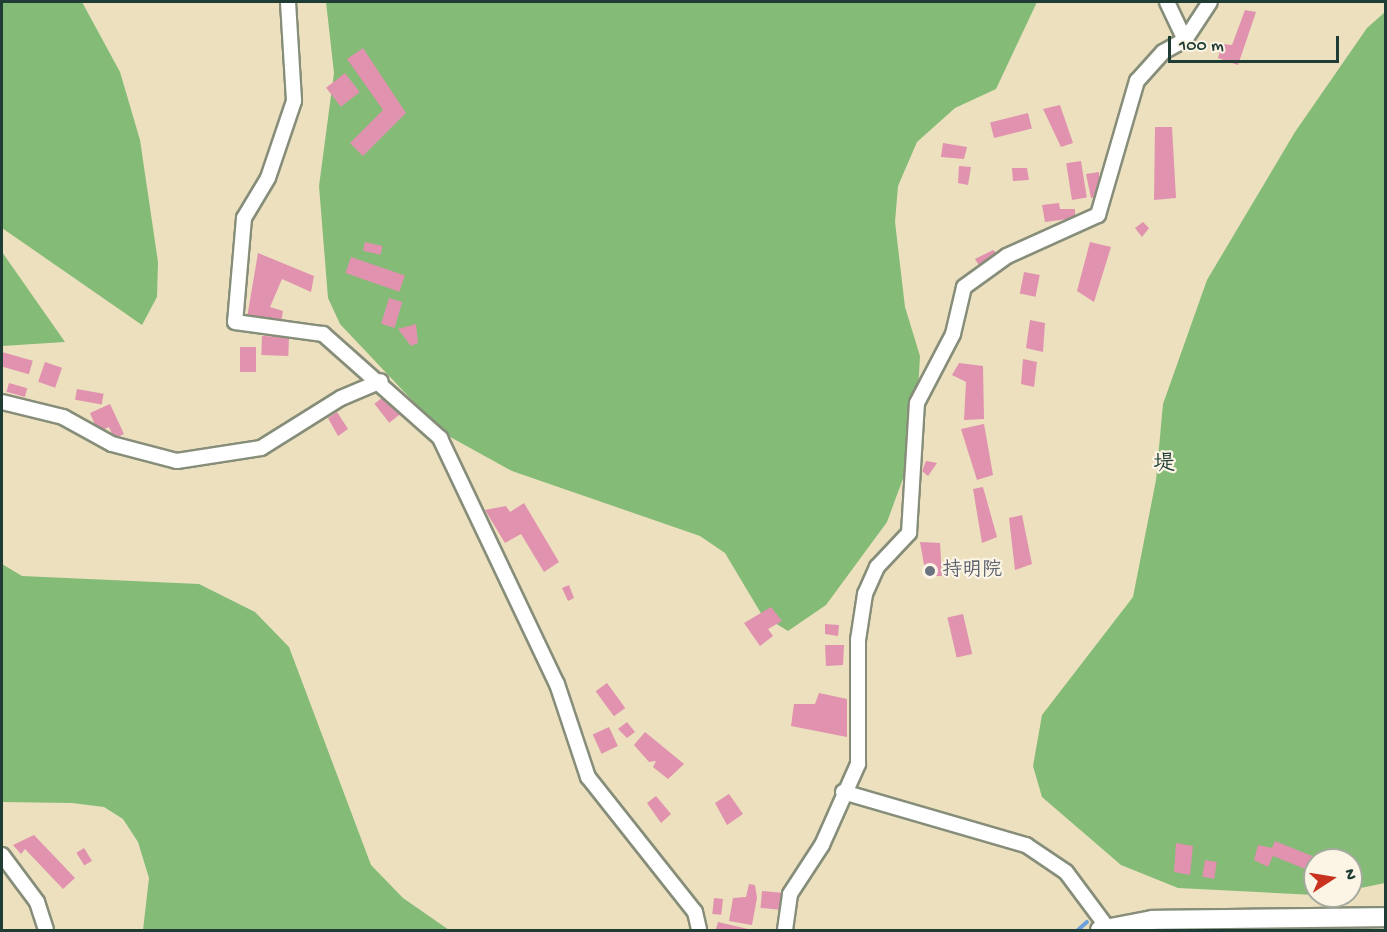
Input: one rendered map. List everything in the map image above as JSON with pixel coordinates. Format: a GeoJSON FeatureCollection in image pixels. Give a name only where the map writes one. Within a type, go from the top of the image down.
{"type":"FeatureCollection","features":[{"type":"Feature","properties":{"kind":"street"},"geometry":{"type":"LineString","coordinates":[[288,2],[294,101],[268,178],[244,218],[235,322],[323,334],[381,381],[440,438],[457,466],[493,558],[557,684],[588,777],[695,912],[699,930]]}},
{"type":"Feature","properties":{"kind":"street"},"geometry":{"type":"LineString","coordinates":[[1167,2],[1185,40]]}},
{"type":"Feature","properties":{"kind":"street"},"geometry":{"type":"LineString","coordinates":[[785,930],[790,894],[822,845],[843,792],[858,764],[858,640],[865,594],[878,567],[909,533],[917,403],[954,334],[964,287],[1007,256],[1098,214],[1137,81],[1163,52],[1185,40],[1210,2]]}},
{"type":"Feature","properties":{"kind":"street"},"geometry":{"type":"LineString","coordinates":[[2,402],[63,417],[112,444],[177,461],[261,448],[341,398],[381,381]]}},
{"type":"Feature","properties":{"kind":"street"},"geometry":{"type":"LineString","coordinates":[[843,792],[1026,845],[1066,872],[1104,928],[1152,920],[1386,917]]}},
{"type":"Feature","properties":{"kind":"street"},"geometry":{"type":"LineString","coordinates":[[2,855],[38,902],[46,930]]}},
{"type":"Feature","properties":{"kind":"green space"},"geometry":{"type":"Polygon","coordinates":[[[2,2],[82,2],[120,72],[140,140],[158,262],[157,297],[142,325],[2,228],[2,2]]]}},
{"type":"Feature","properties":{"kind":"green space"},"geometry":{"type":"Polygon","coordinates":[[[326,2],[1037,2],[996,89],[955,108],[917,142],[898,186],[895,222],[905,307],[920,356],[915,446],[887,522],[826,605],[788,631],[762,615],[725,553],[700,536],[512,471],[443,433],[340,324],[328,298],[319,186],[334,73],[326,2]]]}},
{"type":"Feature","properties":{"kind":"green space"},"geometry":{"type":"Polygon","coordinates":[[[1385,12],[1385,883],[1363,888],[1363,848],[1303,848],[1303,894],[1178,888],[1121,865],[1042,797],[1033,766],[1042,715],[1133,597],[1156,480],[1163,404],[1207,280],[1295,132],[1367,28],[1385,12]]]}},
{"type":"Feature","properties":{"kind":"green space"},"geometry":{"type":"Polygon","coordinates":[[[2,252],[65,342],[2,346],[2,252]]]}},
{"type":"Feature","properties":{"kind":"green space"},"geometry":{"type":"Polygon","coordinates":[[[2,564],[22,576],[199,584],[255,612],[289,647],[371,865],[403,898],[449,930],[143,930],[149,878],[138,842],[123,819],[104,807],[72,803],[2,802],[2,564]]]}},
{"type":"Feature","properties":{"kind":"building"},"geometry":{"type":"Polygon","coordinates":[[[1245,10],[1256,12],[1238,65],[1218,58],[1222,44],[1232,45],[1245,10]]]}},
{"type":"Feature","properties":{"kind":"building"},"geometry":{"type":"Polygon","coordinates":[[[363,48],[406,113],[363,156],[350,143],[383,110],[347,59],[363,48]]]}},
{"type":"Feature","properties":{"kind":"building"},"geometry":{"type":"Polygon","coordinates":[[[345,73],[360,92],[341,107],[326,88],[345,73]]]}},
{"type":"Feature","properties":{"kind":"building"},"geometry":{"type":"Polygon","coordinates":[[[1060,105],[1073,143],[1061,147],[1043,109],[1060,105]]]}},
{"type":"Feature","properties":{"kind":"building"},"geometry":{"type":"Polygon","coordinates":[[[1028,113],[1032,129],[994,138],[990,122],[1028,113]]]}},
{"type":"Feature","properties":{"kind":"building"},"geometry":{"type":"Polygon","coordinates":[[[1155,127],[1172,127],[1176,198],[1154,200],[1155,127]]]}},
{"type":"Feature","properties":{"kind":"building"},"geometry":{"type":"Polygon","coordinates":[[[943,143],[967,147],[964,159],[941,157],[943,143]]]}},
{"type":"Feature","properties":{"kind":"building"},"geometry":{"type":"Polygon","coordinates":[[[1081,161],[1087,198],[1072,200],[1066,163],[1081,161]]]}},
{"type":"Feature","properties":{"kind":"building"},"geometry":{"type":"Polygon","coordinates":[[[959,166],[971,167],[968,185],[958,183],[959,166]]]}},
{"type":"Feature","properties":{"kind":"building"},"geometry":{"type":"Polygon","coordinates":[[[1012,168],[1027,168],[1029,180],[1013,181],[1012,168]]]}},
{"type":"Feature","properties":{"kind":"building"},"geometry":{"type":"Polygon","coordinates":[[[1099,172],[1099,196],[1091,198],[1086,174],[1099,172]]]}},
{"type":"Feature","properties":{"kind":"building"},"geometry":{"type":"Polygon","coordinates":[[[1059,203],[1060,209],[1075,209],[1075,218],[1045,222],[1042,205],[1059,203]]]}},
{"type":"Feature","properties":{"kind":"building"},"geometry":{"type":"Polygon","coordinates":[[[1143,222],[1149,228],[1142,237],[1135,228],[1143,222]]]}},
{"type":"Feature","properties":{"kind":"building"},"geometry":{"type":"Polygon","coordinates":[[[365,242],[383,246],[381,255],[363,251],[365,242]]]}},
{"type":"Feature","properties":{"kind":"building"},"geometry":{"type":"Polygon","coordinates":[[[1090,242],[1111,247],[1094,302],[1077,291],[1090,242]]]}},
{"type":"Feature","properties":{"kind":"building"},"geometry":{"type":"Polygon","coordinates":[[[993,250],[999,255],[980,267],[975,259],[993,250]]]}},
{"type":"Feature","properties":{"kind":"building"},"geometry":{"type":"Polygon","coordinates":[[[258,253],[314,276],[311,292],[282,279],[270,307],[283,311],[281,323],[247,318],[258,253]]]}},
{"type":"Feature","properties":{"kind":"building"},"geometry":{"type":"Polygon","coordinates":[[[351,257],[405,276],[399,292],[345,273],[351,257]]]}},
{"type":"Feature","properties":{"kind":"building"},"geometry":{"type":"Polygon","coordinates":[[[1024,272],[1040,275],[1036,297],[1020,294],[1024,272]]]}},
{"type":"Feature","properties":{"kind":"building"},"geometry":{"type":"Polygon","coordinates":[[[389,298],[402,302],[394,328],[381,324],[389,298]]]}},
{"type":"Feature","properties":{"kind":"building"},"geometry":{"type":"Polygon","coordinates":[[[1030,320],[1045,323],[1043,352],[1026,348],[1030,320]]]}},
{"type":"Feature","properties":{"kind":"building"},"geometry":{"type":"Polygon","coordinates":[[[416,324],[418,343],[411,346],[398,329],[416,324]]]}},
{"type":"Feature","properties":{"kind":"building"},"geometry":{"type":"Polygon","coordinates":[[[262,336],[289,337],[288,356],[261,355],[262,336]]]}},
{"type":"Feature","properties":{"kind":"building"},"geometry":{"type":"Polygon","coordinates":[[[240,347],[256,347],[256,372],[240,372],[240,347]]]}},
{"type":"Feature","properties":{"kind":"building"},"geometry":{"type":"Polygon","coordinates":[[[2,352],[33,361],[29,374],[2,367],[2,352]]]}},
{"type":"Feature","properties":{"kind":"building"},"geometry":{"type":"Polygon","coordinates":[[[1023,359],[1037,362],[1034,387],[1021,384],[1023,359]]]}},
{"type":"Feature","properties":{"kind":"building"},"geometry":{"type":"Polygon","coordinates":[[[45,362],[62,368],[55,388],[38,382],[45,362]]]}},
{"type":"Feature","properties":{"kind":"building"},"geometry":{"type":"Polygon","coordinates":[[[959,363],[983,366],[984,419],[964,420],[966,382],[952,375],[959,363]]]}},
{"type":"Feature","properties":{"kind":"building"},"geometry":{"type":"Polygon","coordinates":[[[9,383],[27,388],[25,397],[7,392],[9,383]]]}},
{"type":"Feature","properties":{"kind":"building"},"geometry":{"type":"Polygon","coordinates":[[[77,389],[104,394],[102,405],[75,400],[77,389]]]}},
{"type":"Feature","properties":{"kind":"building"},"geometry":{"type":"Polygon","coordinates":[[[387,394],[402,413],[389,423],[374,404],[387,394]]]}},
{"type":"Feature","properties":{"kind":"building"},"geometry":{"type":"Polygon","coordinates":[[[110,404],[124,434],[114,439],[109,427],[98,432],[90,413],[110,404]]]}},
{"type":"Feature","properties":{"kind":"building"},"geometry":{"type":"Polygon","coordinates":[[[337,412],[348,429],[338,436],[328,418],[337,412]]]}},
{"type":"Feature","properties":{"kind":"building"},"geometry":{"type":"Polygon","coordinates":[[[984,424],[993,475],[977,480],[961,429],[984,424]]]}},
{"type":"Feature","properties":{"kind":"building"},"geometry":{"type":"Polygon","coordinates":[[[926,461],[937,463],[928,476],[922,471],[926,461]]]}},
{"type":"Feature","properties":{"kind":"building"},"geometry":{"type":"Polygon","coordinates":[[[983,487],[997,537],[982,543],[973,489],[983,487]]]}},
{"type":"Feature","properties":{"kind":"building"},"geometry":{"type":"Polygon","coordinates":[[[524,503],[559,562],[544,572],[521,534],[505,543],[485,510],[506,506],[510,512],[524,503]]]}},
{"type":"Feature","properties":{"kind":"building"},"geometry":{"type":"Polygon","coordinates":[[[1022,515],[1032,564],[1015,570],[1009,518],[1022,515]]]}},
{"type":"Feature","properties":{"kind":"building"},"geometry":{"type":"Polygon","coordinates":[[[920,542],[940,543],[942,576],[926,576],[920,542]]]}},
{"type":"Feature","properties":{"kind":"building"},"geometry":{"type":"Polygon","coordinates":[[[569,585],[574,598],[568,601],[562,588],[569,585]]]}},
{"type":"Feature","properties":{"kind":"building"},"geometry":{"type":"Polygon","coordinates":[[[771,607],[782,621],[768,629],[773,636],[760,646],[744,623],[771,607]]]}},
{"type":"Feature","properties":{"kind":"building"},"geometry":{"type":"Polygon","coordinates":[[[963,614],[972,654],[957,658],[947,618],[963,614]]]}},
{"type":"Feature","properties":{"kind":"building"},"geometry":{"type":"Polygon","coordinates":[[[825,624],[839,625],[838,636],[825,634],[825,624]]]}},
{"type":"Feature","properties":{"kind":"building"},"geometry":{"type":"Polygon","coordinates":[[[825,645],[844,645],[843,665],[826,666],[825,645]]]}},
{"type":"Feature","properties":{"kind":"building"},"geometry":{"type":"Polygon","coordinates":[[[607,683],[625,708],[614,716],[596,691],[607,683]]]}},
{"type":"Feature","properties":{"kind":"building"},"geometry":{"type":"Polygon","coordinates":[[[819,693],[847,699],[847,737],[791,726],[794,704],[815,704],[819,693]]]}},
{"type":"Feature","properties":{"kind":"building"},"geometry":{"type":"Polygon","coordinates":[[[627,722],[635,732],[627,738],[618,729],[627,722]]]}},
{"type":"Feature","properties":{"kind":"building"},"geometry":{"type":"Polygon","coordinates":[[[609,727],[618,746],[602,754],[593,735],[609,727]]]}},
{"type":"Feature","properties":{"kind":"building"},"geometry":{"type":"Polygon","coordinates":[[[645,732],[684,764],[668,779],[653,767],[656,761],[649,762],[634,745],[645,732]]]}},
{"type":"Feature","properties":{"kind":"building"},"geometry":{"type":"Polygon","coordinates":[[[729,794],[743,814],[727,825],[715,803],[729,794]]]}},
{"type":"Feature","properties":{"kind":"building"},"geometry":{"type":"Polygon","coordinates":[[[656,796],[671,814],[661,823],[647,803],[656,796]]]}},
{"type":"Feature","properties":{"kind":"building"},"geometry":{"type":"Polygon","coordinates":[[[34,835],[75,878],[63,889],[25,849],[21,854],[13,845],[34,835]]]}},
{"type":"Feature","properties":{"kind":"building"},"geometry":{"type":"Polygon","coordinates":[[[1275,841],[1303,852],[1303,868],[1273,856],[1268,867],[1254,860],[1258,845],[1272,848],[1275,841]]]}},
{"type":"Feature","properties":{"kind":"building"},"geometry":{"type":"Polygon","coordinates":[[[1176,843],[1193,846],[1190,875],[1174,872],[1176,843]]]}},
{"type":"Feature","properties":{"kind":"building"},"geometry":{"type":"Polygon","coordinates":[[[84,848],[92,861],[84,865],[76,853],[84,848]]]}},
{"type":"Feature","properties":{"kind":"building"},"geometry":{"type":"Polygon","coordinates":[[[1205,860],[1217,862],[1214,879],[1202,877],[1205,860]]]}},
{"type":"Feature","properties":{"kind":"building"},"geometry":{"type":"Polygon","coordinates":[[[749,884],[755,885],[757,898],[752,925],[729,921],[733,898],[746,897],[749,884]]]}},
{"type":"Feature","properties":{"kind":"building"},"geometry":{"type":"Polygon","coordinates":[[[762,891],[785,893],[783,910],[761,908],[762,891]]]}},
{"type":"Feature","properties":{"kind":"building"},"geometry":{"type":"Polygon","coordinates":[[[714,898],[723,899],[721,915],[712,914],[714,898]]]}},
{"type":"Feature","properties":{"kind":"building"},"geometry":{"type":"Polygon","coordinates":[[[718,922],[752,930],[716,929],[718,922]]]}},
{"type":"Feature","properties":{"kind":"waterway"},"geometry":{"type":"LineString","coordinates":[[1078,930],[1087,922]]}},
{"type":"Feature","properties":{"kind":"place","name":"持明院"},"geometry":{"type":"Point","coordinates":[930,571]}},
{"type":"Feature","properties":{"kind":"district","name":"堤"},"geometry":{"type":"Point","coordinates":[1164,466]}}]}
